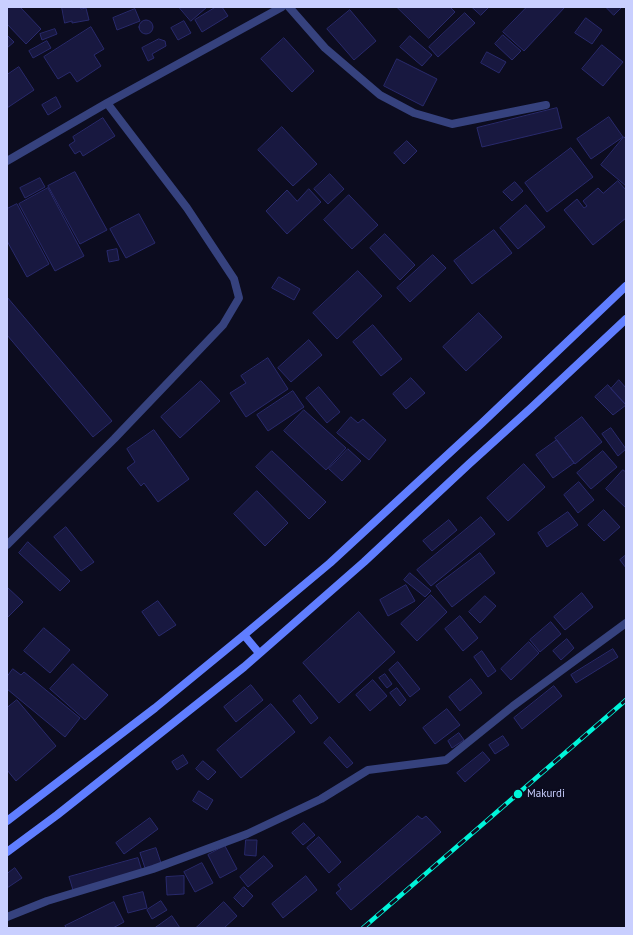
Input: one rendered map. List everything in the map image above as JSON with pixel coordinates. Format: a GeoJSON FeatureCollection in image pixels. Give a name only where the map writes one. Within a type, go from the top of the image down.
{"type":"FeatureCollection","features":[{"type":"Feature","properties":{"kind":"street"},"geometry":{"type":"LineString","coordinates":[[7,161],[107,103],[282,7]]}},
{"type":"Feature","properties":{"kind":"street"},"geometry":{"type":"LineString","coordinates":[[289,7],[325,48],[380,95],[414,113],[452,124],[546,105]]}},
{"type":"Feature","properties":{"kind":"street"},"geometry":{"type":"LineString","coordinates":[[7,545],[114,440],[223,325],[239,298],[234,279],[187,208],[107,103]]}},
{"type":"Feature","properties":{"kind":"street"},"geometry":{"type":"LineString","coordinates":[[7,821],[155,708],[330,563],[482,423],[626,286]]}},
{"type":"Feature","properties":{"kind":"street"},"geometry":{"type":"LineString","coordinates":[[7,852],[58,815],[244,667],[364,562],[626,319]]}},
{"type":"Feature","properties":{"kind":"street"},"geometry":{"type":"LineString","coordinates":[[7,917],[47,901],[153,869],[247,834],[321,799],[368,770],[446,760],[513,706],[626,623]]}},
{"type":"Feature","properties":{"kind":"street"},"geometry":{"type":"LineString","coordinates":[[244,635],[259,653]]}},
{"type":"Feature","properties":{"kind":"building"},"geometry":{"type":"Polygon","coordinates":[[[9,7],[20,7],[41,29],[26,44],[7,24],[7,9],[9,7]]]}},
{"type":"Feature","properties":{"kind":"building"},"geometry":{"type":"Polygon","coordinates":[[[62,7],[80,7],[81,9],[86,8],[89,20],[65,23],[62,7]]]}},
{"type":"Feature","properties":{"kind":"building"},"geometry":{"type":"Polygon","coordinates":[[[179,7],[207,7],[191,21],[179,7]]]}},
{"type":"Feature","properties":{"kind":"building"},"geometry":{"type":"Polygon","coordinates":[[[216,7],[222,7],[228,16],[202,32],[195,20],[216,7]]]}},
{"type":"Feature","properties":{"kind":"building"},"geometry":{"type":"Polygon","coordinates":[[[397,7],[450,7],[455,12],[429,38],[397,7]]]}},
{"type":"Feature","properties":{"kind":"building"},"geometry":{"type":"Polygon","coordinates":[[[472,7],[489,7],[481,15],[472,7]]]}},
{"type":"Feature","properties":{"kind":"building"},"geometry":{"type":"Polygon","coordinates":[[[527,7],[565,7],[524,51],[503,32],[527,7]]]}},
{"type":"Feature","properties":{"kind":"building"},"geometry":{"type":"Polygon","coordinates":[[[606,7],[622,7],[614,15],[606,7]]]}},
{"type":"Feature","properties":{"kind":"building"},"geometry":{"type":"Polygon","coordinates":[[[135,9],[140,21],[117,30],[113,18],[135,9]]]}},
{"type":"Feature","properties":{"kind":"building"},"geometry":{"type":"Polygon","coordinates":[[[350,10],[376,41],[354,60],[327,29],[350,10]]]}},
{"type":"Feature","properties":{"kind":"building"},"geometry":{"type":"Polygon","coordinates":[[[465,13],[475,23],[438,57],[429,47],[465,13]]]}},
{"type":"Feature","properties":{"kind":"building"},"geometry":{"type":"Polygon","coordinates":[[[586,18],[602,30],[592,44],[575,33],[586,18]]]}},
{"type":"Feature","properties":{"kind":"building"},"geometry":{"type":"Polygon","coordinates":[[[143,20],[149,20],[153,24],[153,30],[149,34],[143,34],[139,30],[139,24],[143,20]]]}},
{"type":"Feature","properties":{"kind":"building"},"geometry":{"type":"Polygon","coordinates":[[[184,21],[191,33],[178,40],[171,28],[184,21]]]}},
{"type":"Feature","properties":{"kind":"building"},"geometry":{"type":"Polygon","coordinates":[[[91,27],[104,49],[94,55],[101,66],[77,82],[70,72],[58,79],[44,57],[91,27]]]}},
{"type":"Feature","properties":{"kind":"building"},"geometry":{"type":"Polygon","coordinates":[[[55,29],[57,34],[42,40],[40,34],[55,29]]]}},
{"type":"Feature","properties":{"kind":"building"},"geometry":{"type":"Polygon","coordinates":[[[7,35],[14,42],[7,48],[7,35]]]}},
{"type":"Feature","properties":{"kind":"building"},"geometry":{"type":"Polygon","coordinates":[[[503,35],[521,51],[512,60],[495,44],[503,35]]]}},
{"type":"Feature","properties":{"kind":"building"},"geometry":{"type":"Polygon","coordinates":[[[410,36],[432,55],[422,66],[400,47],[410,36]]]}},
{"type":"Feature","properties":{"kind":"building"},"geometry":{"type":"Polygon","coordinates":[[[284,38],[314,71],[292,92],[261,59],[284,38]]]}},
{"type":"Feature","properties":{"kind":"building"},"geometry":{"type":"Polygon","coordinates":[[[159,39],[165,41],[166,46],[152,54],[154,58],[148,61],[142,48],[159,39]]]}},
{"type":"Feature","properties":{"kind":"building"},"geometry":{"type":"Polygon","coordinates":[[[47,41],[51,48],[33,58],[29,51],[47,41]]]}},
{"type":"Feature","properties":{"kind":"building"},"geometry":{"type":"Polygon","coordinates":[[[602,45],[623,62],[603,86],[582,69],[602,45]]]}},
{"type":"Feature","properties":{"kind":"building"},"geometry":{"type":"Polygon","coordinates":[[[487,52],[506,62],[499,73],[481,63],[487,52]]]}},
{"type":"Feature","properties":{"kind":"building"},"geometry":{"type":"Polygon","coordinates":[[[397,59],[437,79],[423,106],[384,86],[397,59]]]}},
{"type":"Feature","properties":{"kind":"building"},"geometry":{"type":"Polygon","coordinates":[[[19,67],[34,90],[7,108],[7,75],[19,67]]]}},
{"type":"Feature","properties":{"kind":"building"},"geometry":{"type":"Polygon","coordinates":[[[56,97],[61,107],[48,115],[42,105],[56,97]]]}},
{"type":"Feature","properties":{"kind":"building"},"geometry":{"type":"Polygon","coordinates":[[[557,108],[562,128],[482,147],[477,128],[557,108]]]}},
{"type":"Feature","properties":{"kind":"building"},"geometry":{"type":"Polygon","coordinates":[[[609,117],[623,137],[591,159],[577,139],[609,117]]]}},
{"type":"Feature","properties":{"kind":"building"},"geometry":{"type":"Polygon","coordinates":[[[103,118],[115,136],[83,156],[80,151],[75,154],[69,145],[75,141],[73,137],[103,118]]]}},
{"type":"Feature","properties":{"kind":"building"},"geometry":{"type":"Polygon","coordinates":[[[282,127],[317,164],[293,186],[258,150],[282,127]]]}},
{"type":"Feature","properties":{"kind":"building"},"geometry":{"type":"Polygon","coordinates":[[[624,137],[626,139],[626,186],[601,165],[624,137]]]}},
{"type":"Feature","properties":{"kind":"building"},"geometry":{"type":"Polygon","coordinates":[[[407,141],[417,151],[404,164],[394,153],[407,141]]]}},
{"type":"Feature","properties":{"kind":"building"},"geometry":{"type":"Polygon","coordinates":[[[571,148],[593,177],[547,212],[525,183],[571,148]]]}},
{"type":"Feature","properties":{"kind":"building"},"geometry":{"type":"Polygon","coordinates":[[[75,172],[107,230],[80,244],[48,186],[75,172]]]}},
{"type":"Feature","properties":{"kind":"building"},"geometry":{"type":"Polygon","coordinates":[[[330,174],[344,189],[328,204],[314,189],[330,174]]]}},
{"type":"Feature","properties":{"kind":"building"},"geometry":{"type":"Polygon","coordinates":[[[40,178],[45,187],[25,198],[20,188],[40,178]]]}},
{"type":"Feature","properties":{"kind":"building"},"geometry":{"type":"Polygon","coordinates":[[[618,181],[626,190],[626,218],[593,245],[564,210],[577,199],[584,208],[587,206],[583,201],[598,188],[603,193],[618,181]]]}},
{"type":"Feature","properties":{"kind":"building"},"geometry":{"type":"Polygon","coordinates":[[[515,182],[523,191],[512,201],[503,192],[515,182]]]}},
{"type":"Feature","properties":{"kind":"building"},"geometry":{"type":"Polygon","coordinates":[[[48,188],[84,256],[55,271],[19,204],[48,188]]]}},
{"type":"Feature","properties":{"kind":"building"},"geometry":{"type":"Polygon","coordinates":[[[309,189],[321,202],[287,234],[266,211],[287,190],[297,201],[309,189]]]}},
{"type":"Feature","properties":{"kind":"building"},"geometry":{"type":"Polygon","coordinates":[[[349,195],[378,225],[352,249],[324,220],[349,195]]]}},
{"type":"Feature","properties":{"kind":"building"},"geometry":{"type":"Polygon","coordinates":[[[17,204],[49,264],[27,277],[7,241],[7,209],[17,204]]]}},
{"type":"Feature","properties":{"kind":"building"},"geometry":{"type":"Polygon","coordinates":[[[526,205],[545,227],[518,249],[500,228],[526,205]]]}},
{"type":"Feature","properties":{"kind":"building"},"geometry":{"type":"Polygon","coordinates":[[[139,214],[155,243],[126,258],[110,229],[139,214]]]}},
{"type":"Feature","properties":{"kind":"building"},"geometry":{"type":"Polygon","coordinates":[[[494,230],[512,253],[472,284],[454,261],[494,230]]]}},
{"type":"Feature","properties":{"kind":"building"},"geometry":{"type":"Polygon","coordinates":[[[385,234],[415,265],[400,280],[370,248],[385,234]]]}},
{"type":"Feature","properties":{"kind":"building"},"geometry":{"type":"Polygon","coordinates":[[[117,249],[119,260],[109,262],[107,251],[117,249]]]}},
{"type":"Feature","properties":{"kind":"building"},"geometry":{"type":"Polygon","coordinates":[[[433,255],[446,268],[410,302],[397,288],[433,255]]]}},
{"type":"Feature","properties":{"kind":"building"},"geometry":{"type":"Polygon","coordinates":[[[358,271],[382,296],[337,339],[313,313],[358,271]]]}},
{"type":"Feature","properties":{"kind":"building"},"geometry":{"type":"Polygon","coordinates":[[[279,277],[300,289],[294,300],[272,288],[279,277]]]}},
{"type":"Feature","properties":{"kind":"building"},"geometry":{"type":"Polygon","coordinates":[[[7,297],[112,421],[93,437],[7,335],[7,297]]]}},
{"type":"Feature","properties":{"kind":"building"},"geometry":{"type":"Polygon","coordinates":[[[479,313],[502,337],[466,371],[443,347],[479,313]]]}},
{"type":"Feature","properties":{"kind":"building"},"geometry":{"type":"Polygon","coordinates":[[[373,325],[402,359],[381,376],[353,342],[373,325]]]}},
{"type":"Feature","properties":{"kind":"building"},"geometry":{"type":"Polygon","coordinates":[[[309,340],[322,355],[291,382],[278,368],[309,340]]]}},
{"type":"Feature","properties":{"kind":"building"},"geometry":{"type":"Polygon","coordinates":[[[268,358],[288,389],[246,417],[230,393],[246,383],[241,376],[268,358]]]}},
{"type":"Feature","properties":{"kind":"building"},"geometry":{"type":"Polygon","coordinates":[[[411,378],[425,393],[406,409],[393,394],[411,378]]]}},
{"type":"Feature","properties":{"kind":"building"},"geometry":{"type":"Polygon","coordinates":[[[619,380],[626,388],[626,405],[611,389],[619,380]]]}},
{"type":"Feature","properties":{"kind":"building"},"geometry":{"type":"Polygon","coordinates":[[[201,381],[220,401],[180,438],[161,417],[201,381]]]}},
{"type":"Feature","properties":{"kind":"building"},"geometry":{"type":"Polygon","coordinates":[[[608,385],[626,405],[613,415],[595,397],[608,385]]]}},
{"type":"Feature","properties":{"kind":"building"},"geometry":{"type":"Polygon","coordinates":[[[319,387],[340,412],[327,423],[306,398],[319,387]]]}},
{"type":"Feature","properties":{"kind":"building"},"geometry":{"type":"Polygon","coordinates":[[[293,391],[304,407],[268,431],[257,415],[293,391]]]}},
{"type":"Feature","properties":{"kind":"building"},"geometry":{"type":"Polygon","coordinates":[[[304,410],[346,448],[326,470],[284,431],[304,410]]]}},
{"type":"Feature","properties":{"kind":"building"},"geometry":{"type":"Polygon","coordinates":[[[351,417],[358,423],[363,419],[386,440],[369,460],[337,433],[351,417]]]}},
{"type":"Feature","properties":{"kind":"building"},"geometry":{"type":"Polygon","coordinates":[[[582,417],[602,442],[575,464],[555,438],[582,417]]]}},
{"type":"Feature","properties":{"kind":"building"},"geometry":{"type":"Polygon","coordinates":[[[611,428],[626,449],[618,456],[602,434],[611,428]]]}},
{"type":"Feature","properties":{"kind":"building"},"geometry":{"type":"Polygon","coordinates":[[[154,430],[189,479],[158,502],[144,483],[141,486],[127,468],[135,462],[127,449],[154,430]]]}},
{"type":"Feature","properties":{"kind":"building"},"geometry":{"type":"Polygon","coordinates":[[[557,440],[574,463],[553,478],[536,455],[557,440]]]}},
{"type":"Feature","properties":{"kind":"building"},"geometry":{"type":"Polygon","coordinates":[[[348,449],[361,461],[342,481],[329,469],[348,449]]]}},
{"type":"Feature","properties":{"kind":"building"},"geometry":{"type":"Polygon","coordinates":[[[272,451],[326,502],[309,519],[256,467],[272,451]]]}},
{"type":"Feature","properties":{"kind":"building"},"geometry":{"type":"Polygon","coordinates":[[[603,451],[617,467],[591,489],[577,473],[603,451]]]}},
{"type":"Feature","properties":{"kind":"building"},"geometry":{"type":"Polygon","coordinates":[[[524,464],[545,487],[508,521],[487,498],[524,464]]]}},
{"type":"Feature","properties":{"kind":"building"},"geometry":{"type":"Polygon","coordinates":[[[623,470],[626,472],[626,508],[606,489],[623,470]]]}},
{"type":"Feature","properties":{"kind":"building"},"geometry":{"type":"Polygon","coordinates":[[[579,482],[594,500],[578,513],[564,495],[579,482]]]}},
{"type":"Feature","properties":{"kind":"building"},"geometry":{"type":"Polygon","coordinates":[[[257,491],[288,523],[265,546],[234,514],[257,491]]]}},
{"type":"Feature","properties":{"kind":"building"},"geometry":{"type":"Polygon","coordinates":[[[604,510],[620,527],[604,541],[588,525],[604,510]]]}},
{"type":"Feature","properties":{"kind":"building"},"geometry":{"type":"Polygon","coordinates":[[[568,512],[578,525],[547,547],[538,533],[568,512]]]}},
{"type":"Feature","properties":{"kind":"building"},"geometry":{"type":"Polygon","coordinates":[[[481,517],[495,534],[431,586],[417,570],[481,517]]]}},
{"type":"Feature","properties":{"kind":"building"},"geometry":{"type":"Polygon","coordinates":[[[449,520],[457,530],[432,551],[423,541],[449,520]]]}},
{"type":"Feature","properties":{"kind":"building"},"geometry":{"type":"Polygon","coordinates":[[[66,527],[94,562],[81,571],[54,537],[66,527]]]}},
{"type":"Feature","properties":{"kind":"building"},"geometry":{"type":"Polygon","coordinates":[[[28,542],[70,581],[60,591],[19,553],[28,542]]]}},
{"type":"Feature","properties":{"kind":"building"},"geometry":{"type":"Polygon","coordinates":[[[480,553],[495,573],[452,607],[436,586],[480,553]]]}},
{"type":"Feature","properties":{"kind":"building"},"geometry":{"type":"Polygon","coordinates":[[[626,555],[626,568],[620,560],[626,555]]]}},
{"type":"Feature","properties":{"kind":"building"},"geometry":{"type":"Polygon","coordinates":[[[410,573],[431,591],[425,597],[404,580],[410,573]]]}},
{"type":"Feature","properties":{"kind":"building"},"geometry":{"type":"Polygon","coordinates":[[[406,585],[415,601],[388,616],[380,600],[406,585]]]}},
{"type":"Feature","properties":{"kind":"building"},"geometry":{"type":"Polygon","coordinates":[[[7,587],[23,602],[7,618],[7,587]]]}},
{"type":"Feature","properties":{"kind":"building"},"geometry":{"type":"Polygon","coordinates":[[[582,593],[593,607],[565,630],[554,617],[582,593]]]}},
{"type":"Feature","properties":{"kind":"building"},"geometry":{"type":"Polygon","coordinates":[[[431,595],[447,612],[417,641],[401,624],[431,595]]]}},
{"type":"Feature","properties":{"kind":"building"},"geometry":{"type":"Polygon","coordinates":[[[485,596],[496,606],[480,623],[469,612],[485,596]]]}},
{"type":"Feature","properties":{"kind":"building"},"geometry":{"type":"Polygon","coordinates":[[[158,601],[176,625],[159,636],[142,612],[158,601]]]}},
{"type":"Feature","properties":{"kind":"building"},"geometry":{"type":"Polygon","coordinates":[[[359,612],[395,652],[339,703],[303,663],[359,612]]]}},
{"type":"Feature","properties":{"kind":"building"},"geometry":{"type":"Polygon","coordinates":[[[460,616],[478,638],[463,651],[445,629],[460,616]]]}},
{"type":"Feature","properties":{"kind":"building"},"geometry":{"type":"Polygon","coordinates":[[[551,622],[561,634],[540,652],[530,640],[551,622]]]}},
{"type":"Feature","properties":{"kind":"building"},"geometry":{"type":"Polygon","coordinates":[[[44,628],[70,650],[50,673],[24,651],[44,628]]]}},
{"type":"Feature","properties":{"kind":"building"},"geometry":{"type":"Polygon","coordinates":[[[567,639],[574,648],[561,660],[553,651],[567,639]]]}},
{"type":"Feature","properties":{"kind":"building"},"geometry":{"type":"Polygon","coordinates":[[[529,642],[539,653],[511,680],[501,669],[529,642]]]}},
{"type":"Feature","properties":{"kind":"building"},"geometry":{"type":"Polygon","coordinates":[[[613,649],[618,657],[576,683],[571,675],[613,649]]]}},
{"type":"Feature","properties":{"kind":"building"},"geometry":{"type":"Polygon","coordinates":[[[482,651],[496,671],[488,677],[474,657],[482,651]]]}},
{"type":"Feature","properties":{"kind":"building"},"geometry":{"type":"Polygon","coordinates":[[[398,662],[420,689],[410,697],[389,670],[398,662]]]}},
{"type":"Feature","properties":{"kind":"building"},"geometry":{"type":"Polygon","coordinates":[[[73,664],[108,695],[85,720],[50,689],[73,664]]]}},
{"type":"Feature","properties":{"kind":"building"},"geometry":{"type":"Polygon","coordinates":[[[13,669],[21,675],[24,672],[80,718],[65,737],[7,689],[7,677],[13,669]]]}},
{"type":"Feature","properties":{"kind":"building"},"geometry":{"type":"Polygon","coordinates":[[[385,674],[392,684],[387,688],[379,678],[385,674]]]}},
{"type":"Feature","properties":{"kind":"building"},"geometry":{"type":"Polygon","coordinates":[[[471,679],[482,693],[460,711],[449,697],[471,679]]]}},
{"type":"Feature","properties":{"kind":"building"},"geometry":{"type":"Polygon","coordinates":[[[373,680],[387,696],[370,711],[356,695],[373,680]]]}},
{"type":"Feature","properties":{"kind":"building"},"geometry":{"type":"Polygon","coordinates":[[[251,685],[263,700],[236,722],[224,707],[251,685]]]}},
{"type":"Feature","properties":{"kind":"building"},"geometry":{"type":"Polygon","coordinates":[[[554,686],[562,696],[522,729],[514,718],[554,686]]]}},
{"type":"Feature","properties":{"kind":"building"},"geometry":{"type":"Polygon","coordinates":[[[397,688],[406,700],[400,706],[390,693],[397,688]]]}},
{"type":"Feature","properties":{"kind":"building"},"geometry":{"type":"Polygon","coordinates":[[[300,695],[318,718],[311,724],[293,701],[300,695]]]}},
{"type":"Feature","properties":{"kind":"building"},"geometry":{"type":"Polygon","coordinates":[[[17,700],[56,746],[16,781],[7,770],[7,708],[17,700]]]}},
{"type":"Feature","properties":{"kind":"building"},"geometry":{"type":"Polygon","coordinates":[[[271,704],[295,732],[241,778],[217,750],[271,704]]]}},
{"type":"Feature","properties":{"kind":"building"},"geometry":{"type":"Polygon","coordinates":[[[447,709],[460,725],[435,744],[423,728],[447,709]]]}},
{"type":"Feature","properties":{"kind":"building"},"geometry":{"type":"Polygon","coordinates":[[[459,733],[464,740],[452,748],[448,741],[459,733]]]}},
{"type":"Feature","properties":{"kind":"building"},"geometry":{"type":"Polygon","coordinates":[[[503,736],[509,745],[495,754],[489,745],[503,736]]]}},
{"type":"Feature","properties":{"kind":"building"},"geometry":{"type":"Polygon","coordinates":[[[330,737],[353,763],[347,768],[324,743],[330,737]]]}},
{"type":"Feature","properties":{"kind":"building"},"geometry":{"type":"Polygon","coordinates":[[[483,752],[490,760],[465,782],[457,773],[483,752]]]}},
{"type":"Feature","properties":{"kind":"building"},"geometry":{"type":"Polygon","coordinates":[[[183,755],[188,763],[177,770],[172,762],[183,755]]]}},
{"type":"Feature","properties":{"kind":"building"},"geometry":{"type":"Polygon","coordinates":[[[203,761],[216,772],[208,780],[196,769],[203,761]]]}},
{"type":"Feature","properties":{"kind":"building"},"geometry":{"type":"Polygon","coordinates":[[[199,791],[213,800],[207,810],[193,801],[199,791]]]}},
{"type":"Feature","properties":{"kind":"building"},"geometry":{"type":"Polygon","coordinates":[[[418,816],[422,819],[426,816],[441,832],[351,910],[336,893],[341,889],[338,885],[418,816]]]}},
{"type":"Feature","properties":{"kind":"building"},"geometry":{"type":"Polygon","coordinates":[[[150,818],[158,829],[124,854],[116,843],[150,818]]]}},
{"type":"Feature","properties":{"kind":"building"},"geometry":{"type":"Polygon","coordinates":[[[304,823],[315,835],[303,845],[292,833],[304,823]]]}},
{"type":"Feature","properties":{"kind":"building"},"geometry":{"type":"Polygon","coordinates":[[[319,837],[341,862],[329,873],[307,848],[319,837]]]}},
{"type":"Feature","properties":{"kind":"building"},"geometry":{"type":"Polygon","coordinates":[[[246,840],[257,840],[256,856],[245,855],[246,840]]]}},
{"type":"Feature","properties":{"kind":"building"},"geometry":{"type":"Polygon","coordinates":[[[225,846],[237,869],[220,878],[208,855],[225,846]]]}},
{"type":"Feature","properties":{"kind":"building"},"geometry":{"type":"Polygon","coordinates":[[[156,848],[161,863],[145,868],[140,853],[156,848]]]}},
{"type":"Feature","properties":{"kind":"building"},"geometry":{"type":"Polygon","coordinates":[[[264,856],[273,866],[248,887],[240,877],[264,856]]]}},
{"type":"Feature","properties":{"kind":"building"},"geometry":{"type":"Polygon","coordinates":[[[138,858],[142,871],[73,890],[69,877],[138,858]]]}},
{"type":"Feature","properties":{"kind":"building"},"geometry":{"type":"Polygon","coordinates":[[[202,863],[213,883],[195,892],[184,872],[202,863]]]}},
{"type":"Feature","properties":{"kind":"building"},"geometry":{"type":"Polygon","coordinates":[[[15,868],[22,878],[7,888],[7,874],[15,868]]]}},
{"type":"Feature","properties":{"kind":"building"},"geometry":{"type":"Polygon","coordinates":[[[184,876],[184,894],[167,895],[166,877],[184,876]]]}},
{"type":"Feature","properties":{"kind":"building"},"geometry":{"type":"Polygon","coordinates":[[[306,876],[317,890],[283,918],[272,904],[306,876]]]}},
{"type":"Feature","properties":{"kind":"building"},"geometry":{"type":"Polygon","coordinates":[[[244,887],[253,896],[243,907],[234,898],[244,887]]]}},
{"type":"Feature","properties":{"kind":"building"},"geometry":{"type":"Polygon","coordinates":[[[143,892],[147,908],[128,913],[123,897],[143,892]]]}},
{"type":"Feature","properties":{"kind":"building"},"geometry":{"type":"Polygon","coordinates":[[[161,901],[167,910],[152,919],[147,910],[161,901]]]}},
{"type":"Feature","properties":{"kind":"building"},"geometry":{"type":"Polygon","coordinates":[[[114,902],[124,922],[113,928],[67,928],[65,926],[114,902]]]}},
{"type":"Feature","properties":{"kind":"building"},"geometry":{"type":"Polygon","coordinates":[[[224,902],[237,916],[224,928],[196,928],[224,902]]]}},
{"type":"Feature","properties":{"kind":"building"},"geometry":{"type":"Polygon","coordinates":[[[172,916],[180,928],[155,928],[172,916]]]}},
{"type":"Feature","properties":{"kind":"railway"},"geometry":{"type":"LineString","coordinates":[[363,928],[626,700]]}},
{"type":"Feature","properties":{"kind":"place","name":"Makurdi"},"geometry":{"type":"Point","coordinates":[518,794]}}]}
